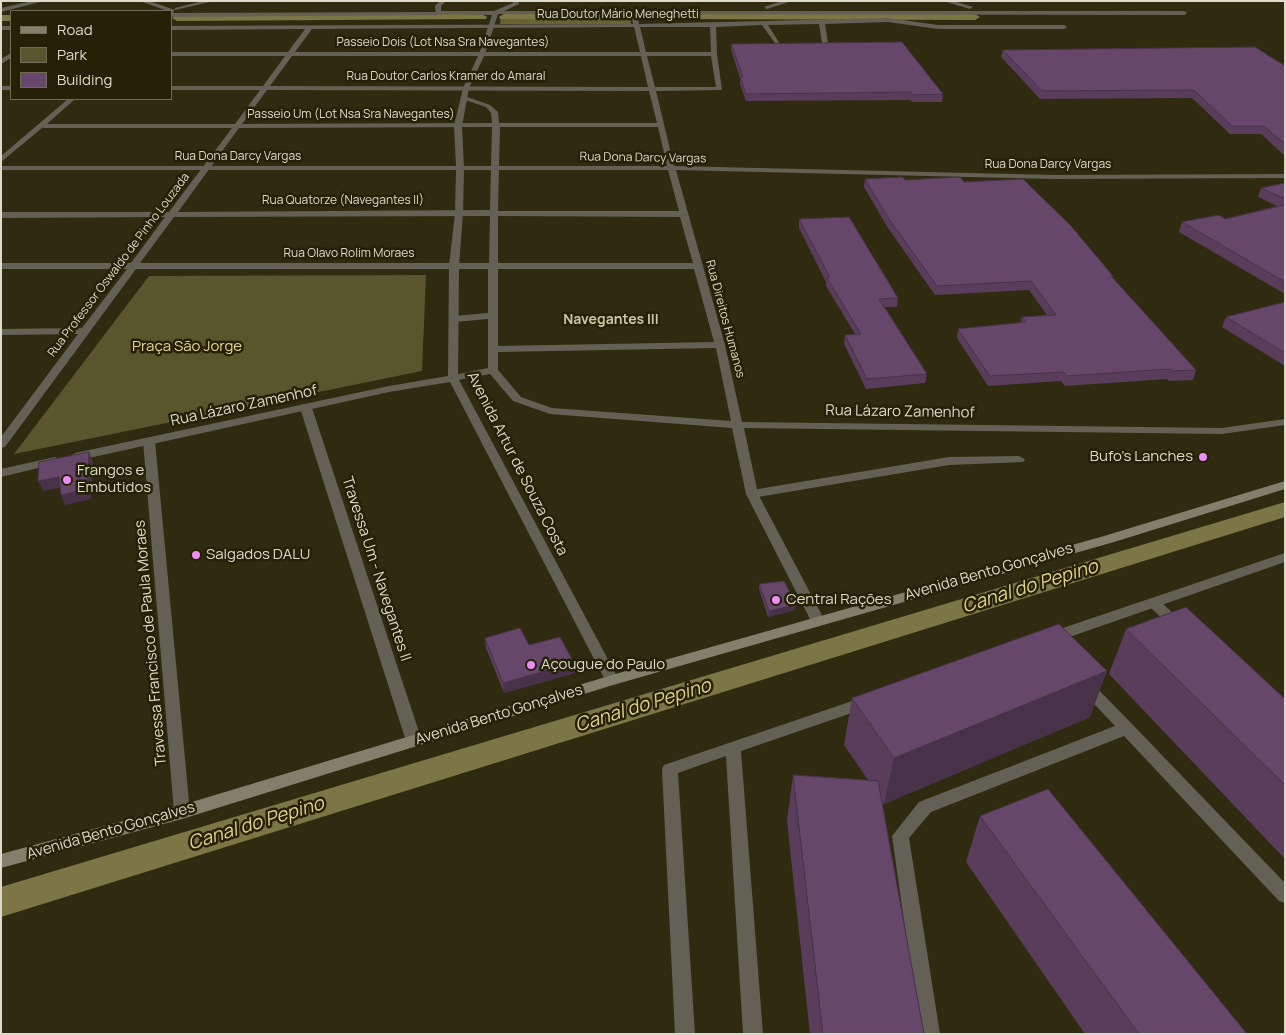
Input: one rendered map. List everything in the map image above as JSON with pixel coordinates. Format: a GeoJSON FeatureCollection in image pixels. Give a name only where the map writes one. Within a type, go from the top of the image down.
{"type":"FeatureCollection","features":[{"type":"Feature","properties":{"kind":"main road","name":"Avenida Bento Gonçalves"},"geometry":{"type":"LineString","coordinates":[[1,861],[182,812],[612,680],[1100,541],[1285,485]]}},
{"type":"Feature","properties":{"kind":"street"},"geometry":{"type":"LineString","coordinates":[[1,10],[41,1]]}},
{"type":"Feature","properties":{"kind":"street"},"geometry":{"type":"LineString","coordinates":[[144,1],[167,10]]}},
{"type":"Feature","properties":{"kind":"street"},"geometry":{"type":"LineString","coordinates":[[172,12],[211,1]]}},
{"type":"Feature","properties":{"kind":"street"},"geometry":{"type":"LineString","coordinates":[[438,14],[438,6],[442,1]]}},
{"type":"Feature","properties":{"kind":"street"},"geometry":{"type":"LineString","coordinates":[[495,13],[516,4],[515,1]]}},
{"type":"Feature","properties":{"kind":"street"},"geometry":{"type":"LineString","coordinates":[[767,6],[789,1]]}},
{"type":"Feature","properties":{"kind":"street"},"geometry":{"type":"LineString","coordinates":[[946,1],[995,12]]}},
{"type":"Feature","properties":{"kind":"street","name":"Rua Doutor Mário Meneghetti"},"geometry":{"type":"LineString","coordinates":[[172,12],[634,13],[767,6],[995,12],[1084,10],[1184,13]]}},
{"type":"Feature","properties":{"kind":"street","name":"Avenida Artur de Souza Costa"},"geometry":{"type":"LineString","coordinates":[[495,13],[482,54],[465,93],[458,126],[460,168],[459,213],[454,266],[454,378],[612,680]]}},
{"type":"Feature","properties":{"kind":"street","name":"Rua Direitos Humanos"},"geometry":{"type":"LineString","coordinates":[[634,13],[642,54],[671,168],[720,345],[739,425],[752,494],[818,621]]}},
{"type":"Feature","properties":{"kind":"street","name":"Rua Doutor Mário Meneghetti"},"geometry":{"type":"LineString","coordinates":[[172,28],[713,26],[888,20],[938,27],[1064,27]]}},
{"type":"Feature","properties":{"kind":"street"},"geometry":{"type":"LineString","coordinates":[[822,22],[826,43]]}},
{"type":"Feature","properties":{"kind":"street"},"geometry":{"type":"LineString","coordinates":[[764,24],[777,44]]}},
{"type":"Feature","properties":{"kind":"street"},"geometry":{"type":"LineString","coordinates":[[713,26],[714,54]]}},
{"type":"Feature","properties":{"kind":"street","name":"Rua Professor Oswaldo de Pinho Louzada"},"geometry":{"type":"LineString","coordinates":[[1,445],[310,28]]}},
{"type":"Feature","properties":{"kind":"street","name":"Passeio Dois (Lot Nsa Sra Navegantes)"},"geometry":{"type":"LineString","coordinates":[[172,54],[714,54]]}},
{"type":"Feature","properties":{"kind":"street","name":"Rua Doutor Carlos Kramer do Amaral"},"geometry":{"type":"LineString","coordinates":[[172,88],[265,88],[465,93],[652,88],[720,89],[714,54]]}},
{"type":"Feature","properties":{"kind":"street","name":"Avenida Artur de Souza Costa"},"geometry":{"type":"LineString","coordinates":[[465,93],[488,106],[494,112],[496,124],[493,370],[517,399]]}},
{"type":"Feature","properties":{"kind":"street"},"geometry":{"type":"LineString","coordinates":[[1,160],[71,100]]}},
{"type":"Feature","properties":{"kind":"street","name":"Passeio Um (Lot Nsa Sra Navegantes)"},"geometry":{"type":"LineString","coordinates":[[42,126],[660,125]]}},
{"type":"Feature","properties":{"kind":"street","name":"Rua Dona Darcy Vargas"},"geometry":{"type":"LineString","coordinates":[[1,168],[671,168],[1054,177],[1285,176]]}},
{"type":"Feature","properties":{"kind":"street","name":"Rua Quatorze (Navegantes II)"},"geometry":{"type":"LineString","coordinates":[[1,215],[684,214]]}},
{"type":"Feature","properties":{"kind":"street","name":"Rua Olavo Rolim Moraes"},"geometry":{"type":"LineString","coordinates":[[1,266],[697,266]]}},
{"type":"Feature","properties":{"kind":"street"},"geometry":{"type":"LineString","coordinates":[[454,319],[493,316]]}},
{"type":"Feature","properties":{"kind":"street"},"geometry":{"type":"LineString","coordinates":[[1,332],[85,331]]}},
{"type":"Feature","properties":{"kind":"street"},"geometry":{"type":"LineString","coordinates":[[493,349],[720,345]]}},
{"type":"Feature","properties":{"kind":"street","name":"Rua Lázaro Zamenhof"},"geometry":{"type":"LineString","coordinates":[[1,473],[306,408],[389,388],[493,370]]}},
{"type":"Feature","properties":{"kind":"street","name":"Rua Lázaro Zamenhof"},"geometry":{"type":"LineString","coordinates":[[517,399],[550,411],[739,425],[1222,431],[1285,422]]}},
{"type":"Feature","properties":{"kind":"street","name":"Travessa Um - Navegantes II"},"geometry":{"type":"LineString","coordinates":[[306,408],[414,741]]}},
{"type":"Feature","properties":{"kind":"street","name":"Travessa Francisco de Paula Moraes"},"geometry":{"type":"LineString","coordinates":[[149,441],[182,812]]}},
{"type":"Feature","properties":{"kind":"street"},"geometry":{"type":"LineString","coordinates":[[752,494],[949,461],[1019,460]]}},
{"type":"Feature","properties":{"kind":"street"},"geometry":{"type":"LineString","coordinates":[[1056,654],[1043,640],[1285,557]]}},
{"type":"Feature","properties":{"kind":"street"},"geometry":{"type":"LineString","coordinates":[[1154,603],[1190,636]]}},
{"type":"Feature","properties":{"kind":"street"},"geometry":{"type":"LineString","coordinates":[[1075,674],[1285,895]]}},
{"type":"Feature","properties":{"kind":"street"},"geometry":{"type":"LineString","coordinates":[[684,1034],[670,768],[884,696]]}},
{"type":"Feature","properties":{"kind":"street"},"geometry":{"type":"LineString","coordinates":[[930,1034],[900,836],[925,807],[1127,728]]}},
{"type":"Feature","properties":{"kind":"street"},"geometry":{"type":"LineString","coordinates":[[733,748],[753,1034]]}},
{"type":"Feature","properties":{"kind":"green space","name":"Praça São Jorge"},"geometry":{"type":"Polygon","coordinates":[[[426,275],[422,371],[14,454],[149,276],[426,275]]]}},
{"type":"Feature","properties":{"kind":"shaded area"},"geometry":{"type":"Polygon","coordinates":[[[507,15],[626,15],[631,17],[631,24],[500,24],[501,17],[507,15]]]}},
{"type":"Feature","properties":{"kind":"building"},"geometry":{"type":"Polygon","coordinates":[[[902,42],[943,94],[913,95],[911,92],[746,94],[740,77],[743,77],[731,44],[902,42]]]}},
{"type":"Feature","properties":{"kind":"building"},"geometry":{"type":"Polygon","coordinates":[[[1255,47],[1285,66],[1285,144],[1264,126],[1232,126],[1194,90],[1042,91],[1003,50],[1255,47]]]}},
{"type":"Feature","properties":{"kind":"building"},"geometry":{"type":"Polygon","coordinates":[[[903,177],[905,180],[960,177],[964,182],[1023,179],[1071,226],[1113,276],[1111,276],[1196,370],[1172,371],[1170,369],[1067,376],[1064,372],[990,376],[958,329],[1026,322],[1022,317],[1056,315],[1031,281],[937,286],[889,219],[865,179],[903,177]]]}},
{"type":"Feature","properties":{"kind":"building"},"geometry":{"type":"Polygon","coordinates":[[[1285,183],[1285,199],[1261,188],[1285,183]]]}},
{"type":"Feature","properties":{"kind":"building"},"geometry":{"type":"Polygon","coordinates":[[[1285,205],[1285,282],[1182,222],[1219,215],[1225,219],[1285,205]]]}},
{"type":"Feature","properties":{"kind":"building"},"geometry":{"type":"Polygon","coordinates":[[[849,217],[898,298],[879,299],[927,374],[867,379],[845,335],[861,334],[827,278],[830,277],[799,219],[849,217]]]}},
{"type":"Feature","properties":{"kind":"building"},"geometry":{"type":"Polygon","coordinates":[[[1285,302],[1285,353],[1226,317],[1285,302]]]}},
{"type":"Feature","properties":{"kind":"building"},"geometry":{"type":"Polygon","coordinates":[[[89,452],[87,489],[61,495],[59,477],[38,481],[39,462],[89,452]]]}},
{"type":"Feature","properties":{"kind":"building","name":"Central Rações"},"geometry":{"type":"Polygon","coordinates":[[[784,581],[796,605],[769,611],[759,584],[784,581]]]}},
{"type":"Feature","properties":{"kind":"building"},"geometry":{"type":"Polygon","coordinates":[[[1186,607],[1285,699],[1285,785],[1126,629],[1186,607]]]}},
{"type":"Feature","properties":{"kind":"building"},"geometry":{"type":"Polygon","coordinates":[[[1059,624],[1107,671],[894,758],[852,698],[1059,624]]]}},
{"type":"Feature","properties":{"kind":"building","name":"Açougue do Paulo"},"geometry":{"type":"Polygon","coordinates":[[[520,628],[529,645],[560,637],[574,663],[503,683],[485,638],[520,628]]]}},
{"type":"Feature","properties":{"kind":"building"},"geometry":{"type":"Polygon","coordinates":[[[793,775],[878,781],[924,1034],[823,1034],[793,775]]]}},
{"type":"Feature","properties":{"kind":"building"},"geometry":{"type":"Polygon","coordinates":[[[1048,789],[1247,1034],[1139,1034],[980,816],[1048,789]]]}},
{"type":"Feature","properties":{"kind":"waterway"},"geometry":{"type":"LineString","coordinates":[[177,18],[482,17]]}},
{"type":"Feature","properties":{"kind":"waterway"},"geometry":{"type":"LineString","coordinates":[[504,17],[624,17]]}},
{"type":"Feature","properties":{"kind":"waterway"},"geometry":{"type":"LineString","coordinates":[[642,17],[975,17]]}},
{"type":"Feature","properties":{"kind":"waterway"},"geometry":{"type":"LineString","coordinates":[[1,18],[10,18]]}},
{"type":"Feature","properties":{"kind":"waterway","name":"Canal do Pepino"},"geometry":{"type":"LineString","coordinates":[[1,902],[1285,509]]}},
{"type":"Feature","properties":{"kind":"place","name":"Bufo's Lanches"},"geometry":{"type":"Point","coordinates":[1203,457]}},
{"type":"Feature","properties":{"kind":"place","name":"Frangos e Embutidos"},"geometry":{"type":"Point","coordinates":[67,480]}},
{"type":"Feature","properties":{"kind":"place","name":"Salgados DALU"},"geometry":{"type":"Point","coordinates":[196,555]}},
{"type":"Feature","properties":{"kind":"place","name":"Central Rações"},"geometry":{"type":"Point","coordinates":[776,600]}},
{"type":"Feature","properties":{"kind":"place","name":"Açougue do Paulo"},"geometry":{"type":"Point","coordinates":[531,665]}},
{"type":"Feature","properties":{"kind":"district","name":"Navegantes III"},"geometry":{"type":"Point","coordinates":[611,320]}}]}
